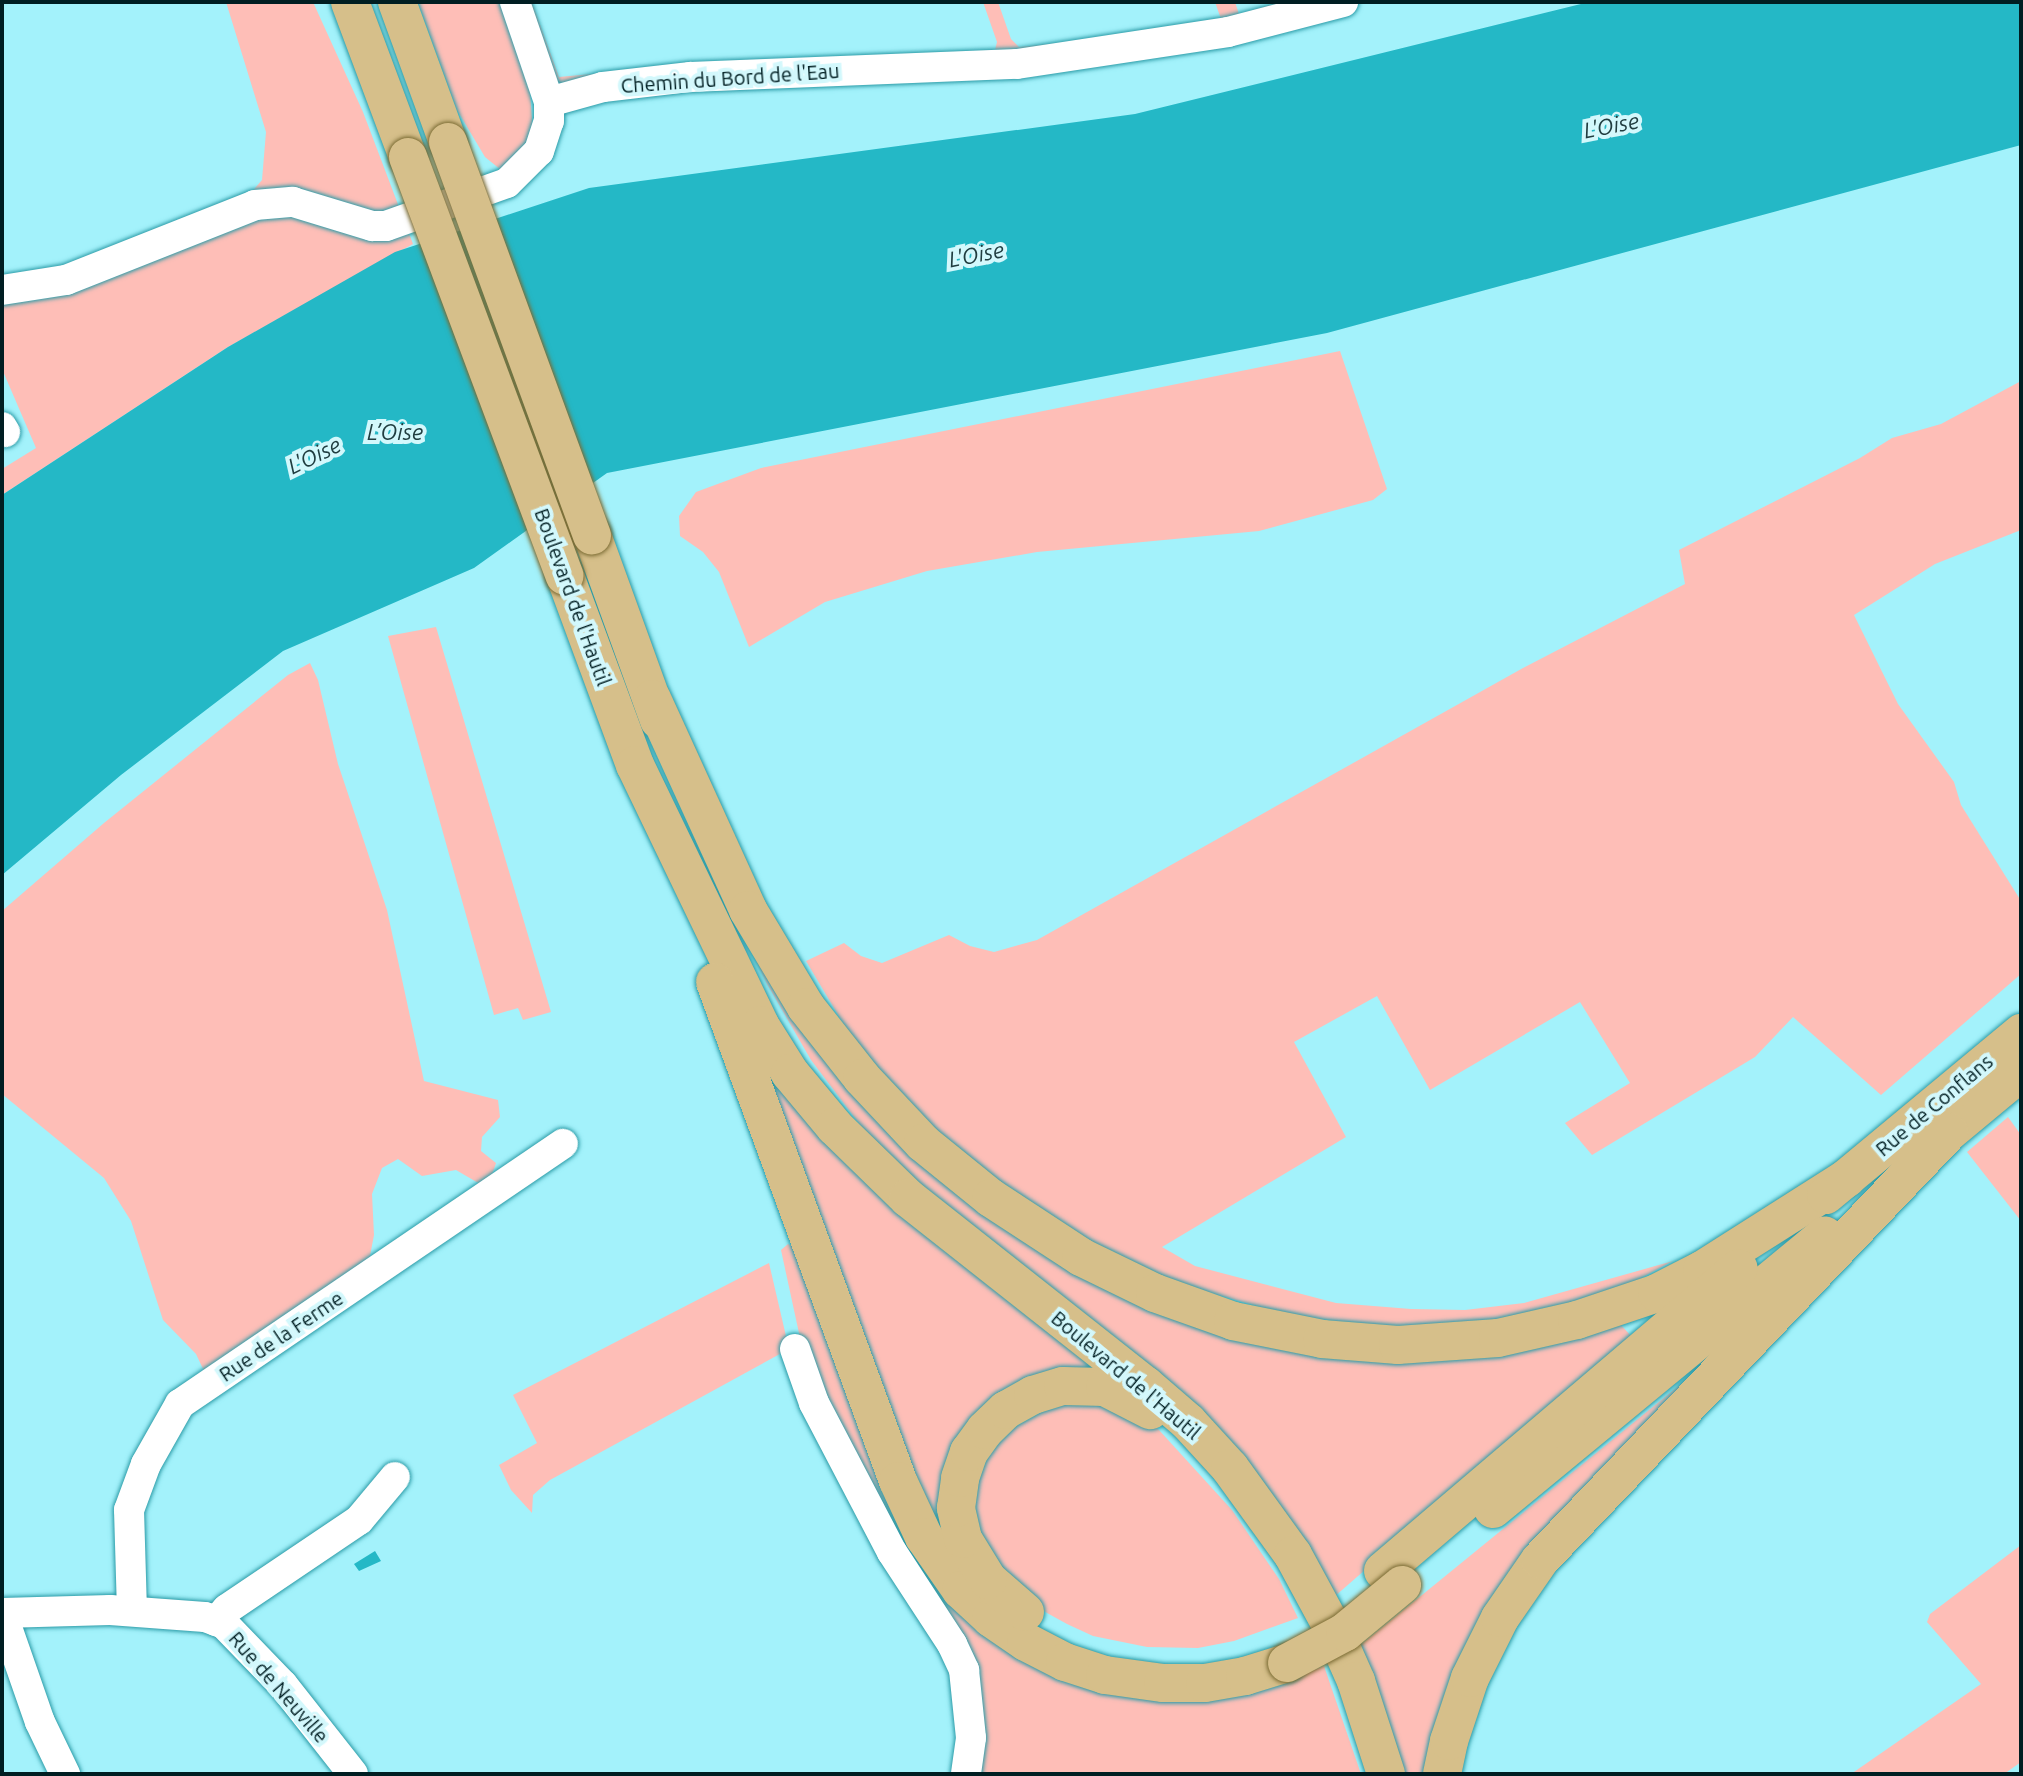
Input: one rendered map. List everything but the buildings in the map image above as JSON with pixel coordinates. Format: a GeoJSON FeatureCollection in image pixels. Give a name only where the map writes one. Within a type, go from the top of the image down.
{"type":"FeatureCollection","features":[{"type":"Feature","properties":{"kind":"main road","name":"Boulevard de l'Hautil"},"geometry":{"type":"LineString","coordinates":[[350,2],[635,765],[772,1046],[811,1101],[936,1222],[1167,1404],[1230,1468],[1293,1555],[1333,1629],[1356,1681],[1386,1774]]}},
{"type":"Feature","properties":{"kind":"main road","name":"Boulevard de l'Hautil"},"geometry":{"type":"LineString","coordinates":[[397,2],[652,699],[710,868],[756,975],[797,1053],[864,1155]]}},
{"type":"Feature","properties":{"kind":"main road"},"geometry":{"type":"LineString","coordinates":[[652,699],[748,910],[806,1007],[862,1078],[923,1143],[991,1198],[1081,1257],[1155,1293],[1233,1321],[1333,1340],[1398,1345],[1498,1338],[1577,1320],[1657,1293],[1702,1270],[1847,1178]]}},
{"type":"Feature","properties":{"kind":"main road"},"geometry":{"type":"LineString","coordinates":[[635,765],[915,1520],[947,1572],[976,1605],[1007,1630],[1044,1652],[1094,1672],[1163,1683],[1205,1683],[1245,1676],[1284,1652],[1345,1632],[1392,1578],[1847,1178]]}},
{"type":"Feature","properties":{"kind":"main road","name":"Rue de Conflans"},"geometry":{"type":"LineString","coordinates":[[1847,1178],[2021,1033]]}},
{"type":"Feature","properties":{"kind":"main road","name":"Rue de Conflans"},"geometry":{"type":"LineString","coordinates":[[1949,1132],[2021,1072]]}},
{"type":"Feature","properties":{"kind":"main road"},"geometry":{"type":"LineString","coordinates":[[1392,1578],[1949,1132]]}},
{"type":"Feature","properties":{"kind":"main road"},"geometry":{"type":"LineString","coordinates":[[1442,1774],[1449,1741],[1470,1678],[1500,1618],[1540,1560],[1949,1132]]}},
{"type":"Feature","properties":{"kind":"main road"},"geometry":{"type":"LineString","coordinates":[[1230,1468],[1178,1427],[1120,1392],[1091,1384],[1063,1386],[1018,1402],[985,1430],[969,1452],[960,1478],[958,1522],[969,1552],[1001,1593],[1030,1615],[1081,1642],[1141,1657],[1186,1660],[1284,1652]]}},
{"type":"Feature","properties":{"kind":"street"},"geometry":{"type":"LineString","coordinates":[[2,290],[66,280],[255,205],[293,202],[372,226],[401,223],[518,176],[544,141],[549,102],[515,2]]}},
{"type":"Feature","properties":{"kind":"street","name":"Chemin du Bord de l'Eau"},"geometry":{"type":"LineString","coordinates":[[549,102],[603,87],[690,77],[1017,64],[1215,34],[1343,2]]}},
{"type":"Feature","properties":{"kind":"street","name":"Rue de la Ferme"},"geometry":{"type":"LineString","coordinates":[[132,1611],[129,1510],[146,1464],[180,1404],[563,1144]]}},
{"type":"Feature","properties":{"kind":"street"},"geometry":{"type":"LineString","coordinates":[[795,1349],[814,1403],[892,1552],[952,1644],[964,1670],[971,1738],[966,1774]]}},
{"type":"Feature","properties":{"kind":"street"},"geometry":{"type":"LineString","coordinates":[[216,1621],[227,1609],[359,1520],[395,1477]]}},
{"type":"Feature","properties":{"kind":"street","name":"Rue de Neuville"},"geometry":{"type":"LineString","coordinates":[[2,1613],[132,1611],[216,1621],[232,1631],[283,1685],[353,1774]]}},
{"type":"Feature","properties":{"kind":"street"},"geometry":{"type":"LineString","coordinates":[[2,1613],[40,1722],[65,1774]]}},
{"type":"Feature","properties":{"kind":"shaded area"},"geometry":{"type":"Polygon","coordinates":[[[226,2],[313,2],[363,112],[413,244],[228,347],[2,495],[2,469],[36,448],[2,369],[2,283],[30,280],[250,194],[262,180],[266,132],[226,2]]]}},
{"type":"Feature","properties":{"kind":"shaded area"},"geometry":{"type":"Polygon","coordinates":[[[418,2],[504,2],[529,79],[533,131],[527,152],[501,170],[485,157],[457,110],[418,2]]]}},
{"type":"Feature","properties":{"kind":"shaded area"},"geometry":{"type":"Polygon","coordinates":[[[523,2],[532,2],[559,77],[645,69],[995,50],[997,42],[983,2],[998,2],[1011,39],[1019,47],[1126,36],[1221,19],[1215,2],[1235,2],[1239,14],[1280,2],[1319,2],[1160,40],[573,87],[556,84],[523,2]]]}},
{"type":"Feature","properties":{"kind":"shaded area"},"geometry":{"type":"Polygon","coordinates":[[[1340,351],[1387,489],[1373,500],[1259,531],[1037,552],[927,571],[825,602],[749,647],[719,572],[703,552],[680,536],[679,516],[696,492],[761,468],[1340,351]]]}},
{"type":"Feature","properties":{"kind":"shaded area"},"geometry":{"type":"Polygon","coordinates":[[[2021,381],[2021,530],[1935,564],[1854,615],[1898,704],[1954,782],[1961,805],[2021,901],[2021,974],[1881,1095],[1793,1017],[1755,1057],[1592,1155],[1565,1123],[1630,1083],[1580,1002],[1430,1090],[1377,996],[1294,1042],[1346,1137],[1162,1247],[1195,1266],[1336,1303],[1411,1309],[1465,1310],[1524,1303],[1673,1261],[1615,1292],[1559,1309],[1475,1323],[1378,1327],[1284,1314],[1194,1288],[1136,1265],[1077,1237],[996,1183],[894,1093],[847,1030],[806,961],[844,943],[861,956],[882,963],[949,935],[970,946],[994,952],[1037,940],[1523,668],[1685,584],[1679,550],[1860,458],[1892,438],[1941,424],[2021,381]]]}},
{"type":"Feature","properties":{"kind":"shaded area"},"geometry":{"type":"Polygon","coordinates":[[[436,627],[551,1012],[523,1020],[518,1008],[494,1015],[388,636],[436,627]]]}},
{"type":"Feature","properties":{"kind":"shaded area"},"geometry":{"type":"Polygon","coordinates":[[[310,663],[318,680],[338,764],[387,910],[424,1081],[498,1100],[500,1117],[482,1137],[481,1151],[496,1163],[491,1178],[480,1184],[456,1170],[422,1176],[398,1159],[382,1168],[372,1194],[374,1235],[369,1261],[204,1371],[196,1354],[163,1320],[131,1221],[104,1178],[2,1094],[2,911],[104,823],[288,675],[310,663]]]}},
{"type":"Feature","properties":{"kind":"shaded area"},"geometry":{"type":"Polygon","coordinates":[[[746,940],[853,1087],[1219,1331],[1621,1325],[1632,1337],[1334,1597],[1312,1559],[873,1142],[811,1060],[767,984],[746,940]]]}},
{"type":"Feature","properties":{"kind":"shaded area"},"geometry":{"type":"Polygon","coordinates":[[[746,1035],[1091,1364],[1088,1373],[987,1411],[958,1554],[926,1518],[746,1035]]]}},
{"type":"Feature","properties":{"kind":"shaded area"},"geometry":{"type":"Polygon","coordinates":[[[2008,1117],[2021,1135],[2021,1221],[1967,1152],[2008,1117]]]}},
{"type":"Feature","properties":{"kind":"shaded area"},"geometry":{"type":"Polygon","coordinates":[[[788,1244],[792,1246],[876,1474],[1019,1652],[1285,1682],[1324,1666],[1361,1774],[975,1774],[937,1609],[802,1347],[781,1250],[788,1244]]]}},
{"type":"Feature","properties":{"kind":"shaded area"},"geometry":{"type":"Polygon","coordinates":[[[769,1263],[789,1349],[550,1480],[533,1495],[532,1513],[511,1490],[499,1465],[537,1443],[513,1395],[769,1263]]]}},
{"type":"Feature","properties":{"kind":"shaded area"},"geometry":{"type":"Polygon","coordinates":[[[1714,1357],[1544,1535],[1431,1774],[1400,1774],[1357,1648],[1714,1357]]]}},
{"type":"Feature","properties":{"kind":"shaded area"},"geometry":{"type":"Polygon","coordinates":[[[1071,1396],[1138,1412],[1159,1430],[1232,1510],[1279,1579],[1298,1618],[1234,1641],[1198,1648],[1147,1647],[1093,1636],[1067,1624],[1038,1608],[995,1569],[969,1503],[991,1440],[1071,1396]]]}},
{"type":"Feature","properties":{"kind":"shaded area"},"geometry":{"type":"Polygon","coordinates":[[[2021,1545],[2021,1762],[2004,1774],[1851,1774],[1981,1684],[1927,1622],[1930,1614],[2021,1545]]]}},
{"type":"Feature","properties":{"kind":"water","name":"L’Oise"},"geometry":{"type":"Polygon","coordinates":[[[1589,2],[2021,2],[2021,145],[1327,333],[607,473],[474,568],[283,651],[121,775],[2,875],[2,495],[228,347],[395,252],[589,188],[1135,114],[1589,2]]]}},
{"type":"Feature","properties":{"kind":"water"},"geometry":{"type":"Polygon","coordinates":[[[375,1551],[381,1561],[359,1571],[354,1564],[375,1551]]]}},
{"type":"Feature","properties":{"kind":"water label","name":"L'Oise"},"geometry":{"type":"Point","coordinates":[1611,125]}},
{"type":"Feature","properties":{"kind":"water label","name":"L'Oise"},"geometry":{"type":"Point","coordinates":[976,254]}},
{"type":"Feature","properties":{"kind":"water label","name":"L'Oise"},"geometry":{"type":"Point","coordinates":[314,455]}}]}
